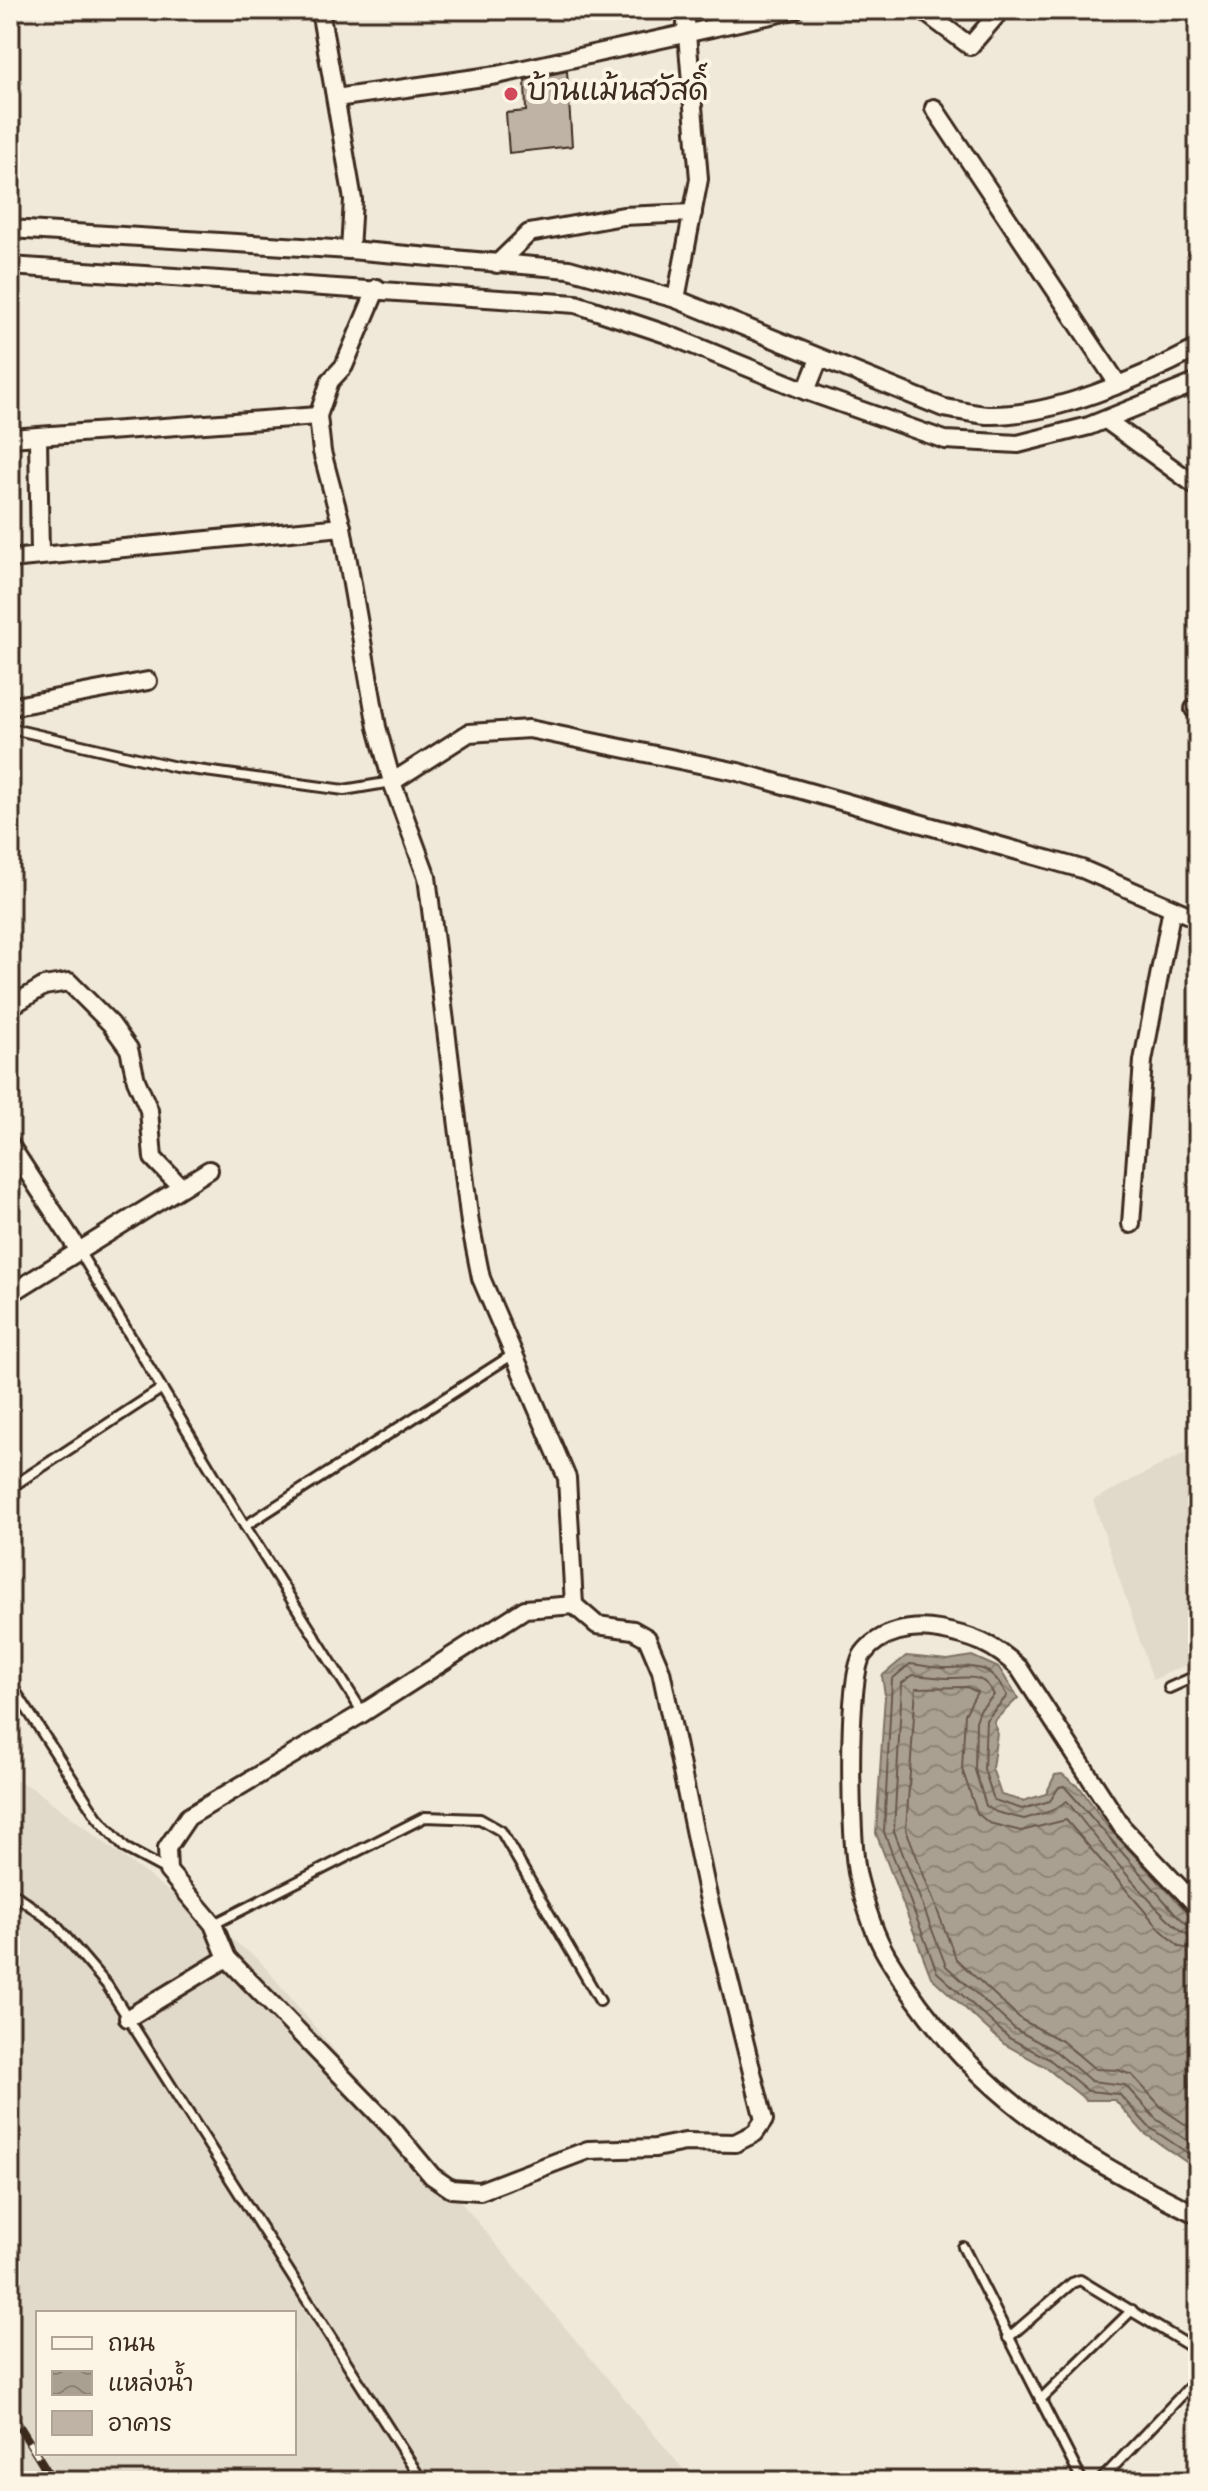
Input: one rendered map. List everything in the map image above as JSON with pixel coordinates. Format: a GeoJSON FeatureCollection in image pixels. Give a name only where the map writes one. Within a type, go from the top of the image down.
{"type":"FeatureCollection","features":[{"type":"Feature","properties":{"kind":"street"},"geometry":{"type":"LineString","coordinates":[[320,10],[353,200],[350,250]]}},
{"type":"Feature","properties":{"kind":"street"},"geometry":{"type":"LineString","coordinates":[[676,299],[699,179],[685,10]]}},
{"type":"Feature","properties":{"kind":"street"},"geometry":{"type":"LineString","coordinates":[[336,98],[497,75],[794,10]]}},
{"type":"Feature","properties":{"kind":"street"},"geometry":{"type":"LineString","coordinates":[[922,10],[970,46],[1001,10]]}},
{"type":"Feature","properties":{"kind":"street"},"geometry":{"type":"LineString","coordinates":[[934,108],[1118,384]]}},
{"type":"Feature","properties":{"kind":"street"},"geometry":{"type":"LineString","coordinates":[[497,264],[529,233],[623,216],[693,213]]}},
{"type":"Feature","properties":{"kind":"street"},"geometry":{"type":"LineString","coordinates":[[10,229],[350,250],[569,269],[676,299],[944,408],[988,415],[1039,409],[1118,384],[1198,348]]}},
{"type":"Feature","properties":{"kind":"street"},"geometry":{"type":"LineString","coordinates":[[10,266],[377,288],[576,304],[666,334],[806,391],[945,440],[1018,444],[1106,420],[1198,382]]}},
{"type":"Feature","properties":{"kind":"street"},"geometry":{"type":"LineString","coordinates":[[377,288],[344,366],[330,381],[318,416],[322,452],[342,527],[377,727],[392,782],[427,877],[470,1223],[481,1278],[567,1478],[574,1605]]}},
{"type":"Feature","properties":{"kind":"street"},"geometry":{"type":"LineString","coordinates":[[806,391],[819,359]]}},
{"type":"Feature","properties":{"kind":"street"},"geometry":{"type":"LineString","coordinates":[[10,438],[318,416]]}},
{"type":"Feature","properties":{"kind":"street"},"geometry":{"type":"LineString","coordinates":[[1106,420],[1198,487]]}},
{"type":"Feature","properties":{"kind":"street"},"geometry":{"type":"LineString","coordinates":[[38,438],[40,554]]}},
{"type":"Feature","properties":{"kind":"street"},"geometry":{"type":"LineString","coordinates":[[10,559],[342,527]]}},
{"type":"Feature","properties":{"kind":"street"},"geometry":{"type":"LineString","coordinates":[[10,707],[148,681]]}},
{"type":"Feature","properties":{"kind":"street"},"geometry":{"type":"LineString","coordinates":[[392,782],[469,733],[529,729],[738,772],[1082,869],[1198,919]]}},
{"type":"Feature","properties":{"kind":"street"},"geometry":{"type":"LineString","coordinates":[[1131,1224],[1143,1061],[1172,908]]}},
{"type":"Feature","properties":{"kind":"street"},"geometry":{"type":"LineString","coordinates":[[10,1007],[44,986],[69,982],[91,1002],[129,1049],[136,1080],[149,1110],[153,1158],[181,1187]]}},
{"type":"Feature","properties":{"kind":"street"},"geometry":{"type":"LineString","coordinates":[[10,1145],[79,1251]]}},
{"type":"Feature","properties":{"kind":"street"},"geometry":{"type":"LineString","coordinates":[[10,1294],[209,1170]]}},
{"type":"Feature","properties":{"kind":"street"},"geometry":{"type":"LineString","coordinates":[[574,1605],[597,1625],[633,1630],[647,1638],[661,1671],[707,1892],[764,2120],[755,2133],[735,2143],[685,2142],[655,2148],[588,2150],[480,2191],[451,2189],[432,2176],[392,2128],[227,1958],[213,1924],[168,1871],[167,1848],[188,1817],[363,1713],[525,1609],[574,1605]]}},
{"type":"Feature","properties":{"kind":"street"},"geometry":{"type":"LineString","coordinates":[[1198,1907],[1122,1827],[1019,1668],[999,1649],[975,1637],[926,1627],[884,1635],[861,1656],[854,1695],[851,1825],[858,1876],[885,1953],[936,2030],[967,2065],[1062,2140],[1116,2175],[1198,2215]]}},
{"type":"Feature","properties":{"kind":"street"},"geometry":{"type":"LineString","coordinates":[[128,2018],[227,1958]]}},
{"type":"Feature","properties":{"kind":"lane"},"geometry":{"type":"LineString","coordinates":[[10,734],[17,730],[176,767],[344,790],[392,782]]}},
{"type":"Feature","properties":{"kind":"lane"},"geometry":{"type":"LineString","coordinates":[[79,1251],[245,1526],[363,1713]]}},
{"type":"Feature","properties":{"kind":"lane"},"geometry":{"type":"LineString","coordinates":[[245,1526],[512,1355]]}},
{"type":"Feature","properties":{"kind":"lane"},"geometry":{"type":"LineString","coordinates":[[10,1488],[161,1389]]}},
{"type":"Feature","properties":{"kind":"lane"},"geometry":{"type":"LineString","coordinates":[[1169,1688],[1198,1675]]}},
{"type":"Feature","properties":{"kind":"lane"},"geometry":{"type":"LineString","coordinates":[[10,1683],[97,1817],[125,1848],[168,1871]]}},
{"type":"Feature","properties":{"kind":"lane"},"geometry":{"type":"LineString","coordinates":[[213,1924],[425,1817],[480,1819],[501,1831],[600,2001]]}},
{"type":"Feature","properties":{"kind":"lane"},"geometry":{"type":"LineString","coordinates":[[10,1891],[54,1923],[107,1985],[422,2481]]}},
{"type":"Feature","properties":{"kind":"lane"},"geometry":{"type":"LineString","coordinates":[[963,2247],[1082,2481]]}},
{"type":"Feature","properties":{"kind":"lane"},"geometry":{"type":"LineString","coordinates":[[1008,2338],[1076,2281],[1084,2281],[1198,2351]]}},
{"type":"Feature","properties":{"kind":"lane"},"geometry":{"type":"LineString","coordinates":[[1040,2400],[1132,2310]]}},
{"type":"Feature","properties":{"kind":"lane"},"geometry":{"type":"LineString","coordinates":[[1100,2481],[1198,2378]]}},
{"type":"Feature","properties":{"kind":"shaded area"},"geometry":{"type":"Polygon","coordinates":[[[1198,1446],[1198,1659],[1153,1680],[1093,1500],[1198,1446]]]}},
{"type":"Feature","properties":{"kind":"shaded area"},"geometry":{"type":"Polygon","coordinates":[[[10,1778],[33,1788],[259,1960],[693,2481],[10,2481],[10,1778]]]}},
{"type":"Feature","properties":{"kind":"water"},"geometry":{"type":"Polygon","coordinates":[[[906,1656],[948,1660],[972,1656],[999,1668],[1018,1698],[994,1721],[997,1733],[992,1768],[1001,1795],[1023,1801],[1046,1794],[1055,1775],[1062,1774],[1081,1789],[1107,1826],[1198,1924],[1198,2170],[1144,2133],[1115,2100],[1086,2100],[1044,2066],[1004,2044],[931,1977],[876,1833],[885,1695],[882,1676],[906,1656]]]}},
{"type":"Feature","properties":{"kind":"building"},"geometry":{"type":"Polygon","coordinates":[[[567,71],[572,146],[509,153],[506,113],[526,111],[525,80],[567,71]]]}},
{"type":"Feature","properties":{"kind":"railway"},"geometry":{"type":"LineString","coordinates":[[10,2411],[36,2453]]}},
{"type":"Feature","properties":{"kind":"railway"},"geometry":{"type":"LineString","coordinates":[[37,2455],[53,2481]]}},
{"type":"Feature","properties":{"kind":"place","name":"บ้านแม้นสวัสดิ์"},"geometry":{"type":"Point","coordinates":[511,94]}}]}
